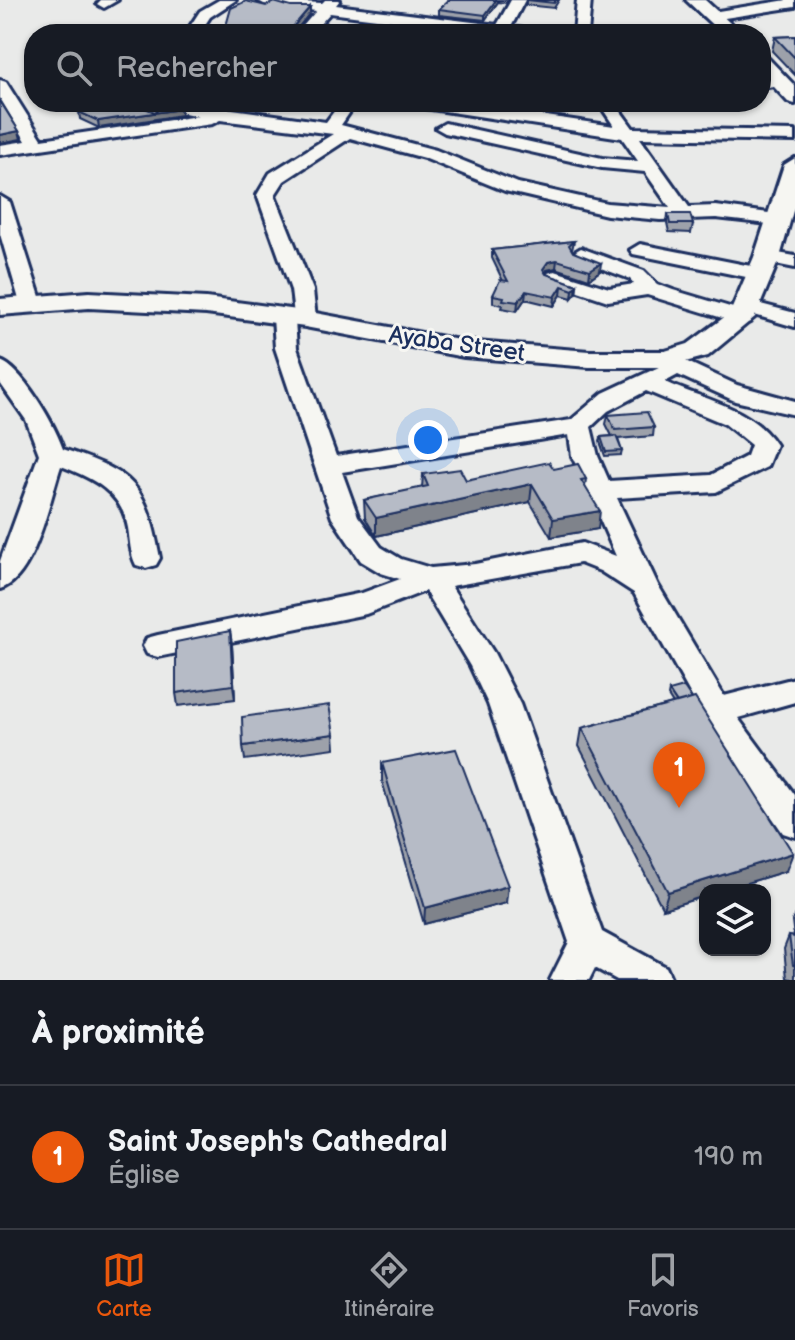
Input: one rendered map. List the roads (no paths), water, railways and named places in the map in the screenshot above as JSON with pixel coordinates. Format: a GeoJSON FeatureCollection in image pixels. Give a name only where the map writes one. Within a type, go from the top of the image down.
{"type":"FeatureCollection","features":[{"type":"Feature","properties":{"kind":"main road"},"geometry":{"type":"LineString","coordinates":[[695,0],[721,24]]}},
{"type":"Feature","properties":{"kind":"main road"},"geometry":{"type":"LineString","coordinates":[[771,82],[795,98]]}},
{"type":"Feature","properties":{"kind":"main road"},"geometry":{"type":"LineString","coordinates":[[746,312],[764,266],[795,165]]}},
{"type":"Feature","properties":{"kind":"main road","name":"Ayaba Street"},"geometry":{"type":"LineString","coordinates":[[0,307],[31,303],[127,301],[206,306],[295,318],[464,349],[671,363],[698,350],[746,312]]}},
{"type":"Feature","properties":{"kind":"street"},"geometry":{"type":"LineString","coordinates":[[198,24],[205,14],[229,0]]}},
{"type":"Feature","properties":{"kind":"street"},"geometry":{"type":"LineString","coordinates":[[264,0],[329,4],[453,24]]}},
{"type":"Feature","properties":{"kind":"street"},"geometry":{"type":"LineString","coordinates":[[406,24],[422,0]]}},
{"type":"Feature","properties":{"kind":"street"},"geometry":{"type":"LineString","coordinates":[[505,24],[518,0]]}},
{"type":"Feature","properties":{"kind":"street"},"geometry":{"type":"LineString","coordinates":[[582,24],[584,0]]}},
{"type":"Feature","properties":{"kind":"street"},"geometry":{"type":"LineString","coordinates":[[712,16],[795,3]]}},
{"type":"Feature","properties":{"kind":"street"},"geometry":{"type":"LineString","coordinates":[[312,24],[329,4]]}},
{"type":"Feature","properties":{"kind":"street"},"geometry":{"type":"LineString","coordinates":[[0,85],[37,145]]}},
{"type":"Feature","properties":{"kind":"street"},"geometry":{"type":"LineString","coordinates":[[0,150],[190,124],[221,112]]}},
{"type":"Feature","properties":{"kind":"street"},"geometry":{"type":"LineString","coordinates":[[250,112],[430,154],[512,187],[574,202],[634,212],[716,212],[777,219]]}},
{"type":"Feature","properties":{"kind":"street"},"geometry":{"type":"LineString","coordinates":[[346,112],[339,131],[277,177],[266,195],[298,279],[295,318],[286,348],[345,518],[371,554],[391,566],[431,578],[483,661],[504,704],[588,944],[653,980]]}},
{"type":"Feature","properties":{"kind":"street"},"geometry":{"type":"LineString","coordinates":[[430,154],[455,112]]}},
{"type":"Feature","properties":{"kind":"street"},"geometry":{"type":"LineString","coordinates":[[502,112],[626,133],[795,136]]}},
{"type":"Feature","properties":{"kind":"street"},"geometry":{"type":"LineString","coordinates":[[612,112],[683,213]]}},
{"type":"Feature","properties":{"kind":"street"},"geometry":{"type":"LineString","coordinates":[[445,128],[602,163],[650,167]]}},
{"type":"Feature","properties":{"kind":"street"},"geometry":{"type":"LineString","coordinates":[[0,202],[31,303]]}},
{"type":"Feature","properties":{"kind":"street"},"geometry":{"type":"LineString","coordinates":[[640,250],[764,266],[795,262]]}},
{"type":"Feature","properties":{"kind":"street"},"geometry":{"type":"LineString","coordinates":[[581,254],[631,272],[650,288],[665,295],[795,320]]}},
{"type":"Feature","properties":{"kind":"street"},"geometry":{"type":"LineString","coordinates":[[555,277],[608,295],[650,288]]}},
{"type":"Feature","properties":{"kind":"street"},"geometry":{"type":"LineString","coordinates":[[327,466],[579,426],[600,405],[647,383],[671,363],[763,403],[795,408]]}},
{"type":"Feature","properties":{"kind":"street"},"geometry":{"type":"LineString","coordinates":[[0,368],[24,398],[50,443],[52,454],[15,562],[0,579]]}},
{"type":"Feature","properties":{"kind":"street"},"geometry":{"type":"LineString","coordinates":[[601,490],[716,483],[758,461],[764,445],[756,431],[728,415],[693,404],[647,383]]}},
{"type":"Feature","properties":{"kind":"street"},"geometry":{"type":"LineString","coordinates":[[579,426],[585,456],[644,586],[716,711],[795,822]]}},
{"type":"Feature","properties":{"kind":"street"},"geometry":{"type":"LineString","coordinates":[[52,454],[83,465],[124,490],[136,509],[146,558]]}},
{"type":"Feature","properties":{"kind":"street"},"geometry":{"type":"LineString","coordinates":[[158,646],[366,603],[431,578],[475,574],[582,553],[617,524]]}},
{"type":"Feature","properties":{"kind":"street"},"geometry":{"type":"LineString","coordinates":[[582,553],[610,564],[644,586]]}},
{"type":"Feature","properties":{"kind":"street"},"geometry":{"type":"LineString","coordinates":[[716,711],[795,690]]}},
{"type":"Feature","properties":{"kind":"street"},"geometry":{"type":"LineString","coordinates":[[569,980],[588,944]]}},
{"type":"Feature","properties":{"kind":"place","name":"Saint Joseph's Cathedral"},"geometry":{"type":"Point","coordinates":[679,808]}}]}
